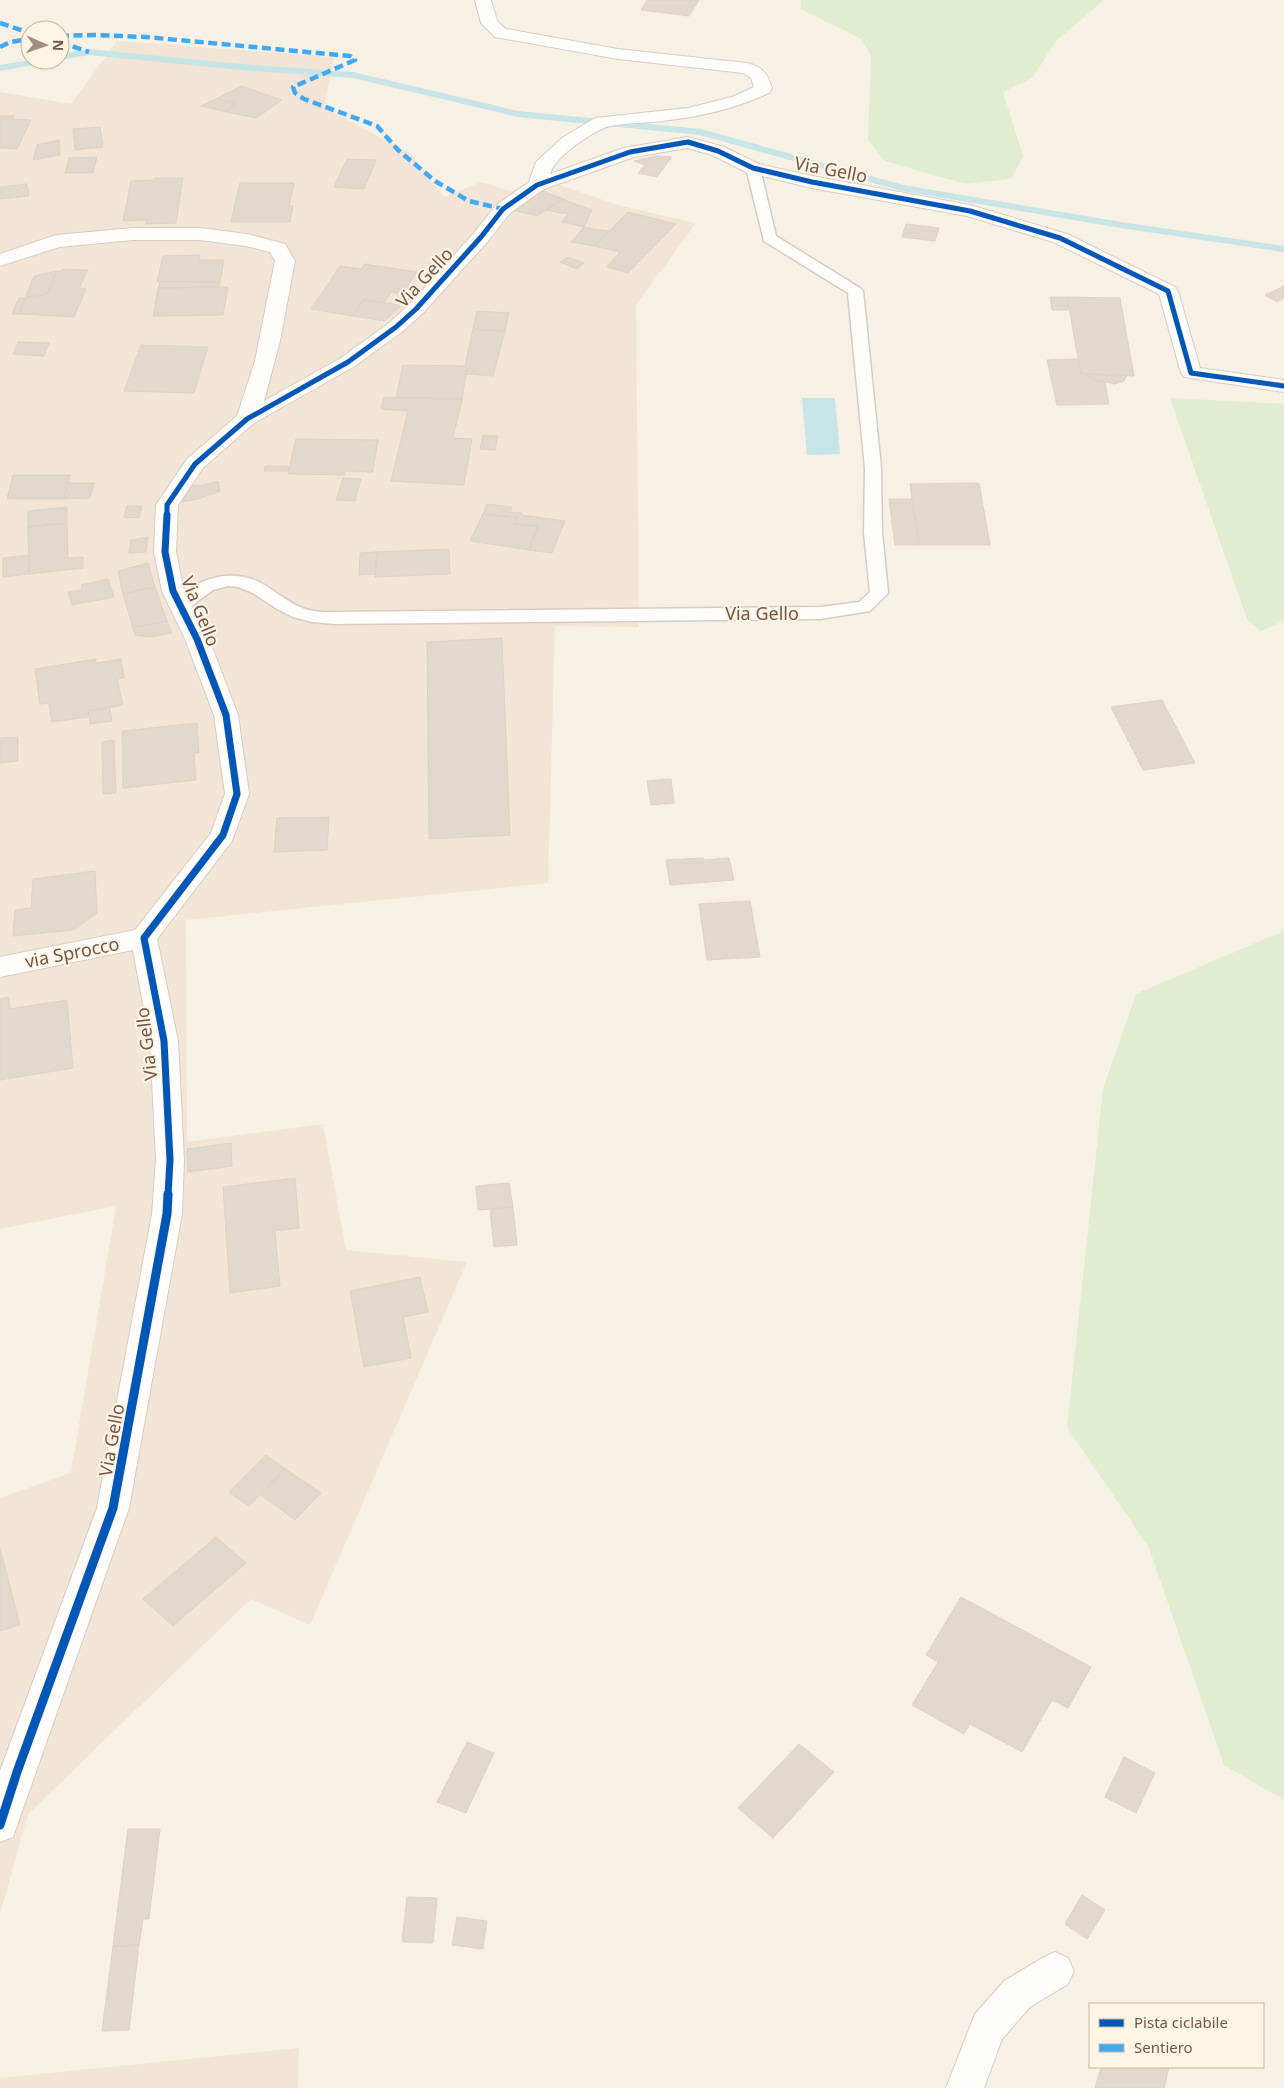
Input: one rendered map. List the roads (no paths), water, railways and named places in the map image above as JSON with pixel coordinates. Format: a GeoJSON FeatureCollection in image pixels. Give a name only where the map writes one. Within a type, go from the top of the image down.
{"type":"FeatureCollection","features":[{"type":"Feature","properties":{"kind":"street"},"geometry":{"type":"LineString","coordinates":[[483,0],[489,24],[501,33],[618,54],[747,68],[759,75],[763,89],[738,101],[688,113],[593,127],[568,142],[543,166],[537,185]]}},
{"type":"Feature","properties":{"kind":"street","name":"Via Gello"},"geometry":{"type":"LineString","coordinates":[[0,1825],[20,1762],[114,1508],[167,1214],[170,1160],[164,1041],[144,938],[223,835],[238,794],[226,715],[196,639],[173,591],[165,552],[167,505],[195,464],[247,419],[348,362],[396,327],[423,302],[503,210],[537,185],[630,152],[688,142],[718,151],[753,168],[812,182],[970,210],[1060,238],[1168,291],[1191,373],[1284,386]]}},
{"type":"Feature","properties":{"kind":"street","name":"Via Gello"},"geometry":{"type":"LineString","coordinates":[[0,260],[56,242],[133,234],[200,234],[247,240],[278,248],[285,261],[284,270],[257,395],[247,419]]}},
{"type":"Feature","properties":{"kind":"street","name":"via Sprocco"},"geometry":{"type":"LineString","coordinates":[[0,967],[144,938]]}},
{"type":"Feature","properties":{"kind":"street"},"geometry":{"type":"LineString","coordinates":[[965,2088],[988,2027],[1017,1994],[1055,1971]]}},
{"type":"Feature","properties":{"kind":"lane","name":"Via Gello"},"geometry":{"type":"LineString","coordinates":[[181,607],[200,588],[217,582],[240,581],[259,589],[277,603],[301,614],[334,618],[820,613],[864,607],[879,593],[873,533],[873,468],[855,291],[769,238],[753,168]]}},
{"type":"Feature","properties":{"kind":"water"},"geometry":{"type":"Polygon","coordinates":[[[802,398],[835,398],[840,454],[807,455],[802,398]]]}},
{"type":"Feature","properties":{"kind":"waterway"},"geometry":{"type":"LineString","coordinates":[[70,55],[89,52],[240,67],[353,75],[518,114],[701,132],[902,188],[1121,225],[1284,249]]}},
{"type":"Feature","properties":{"kind":"waterway"},"geometry":{"type":"LineString","coordinates":[[0,68],[20,64]]}}]}
